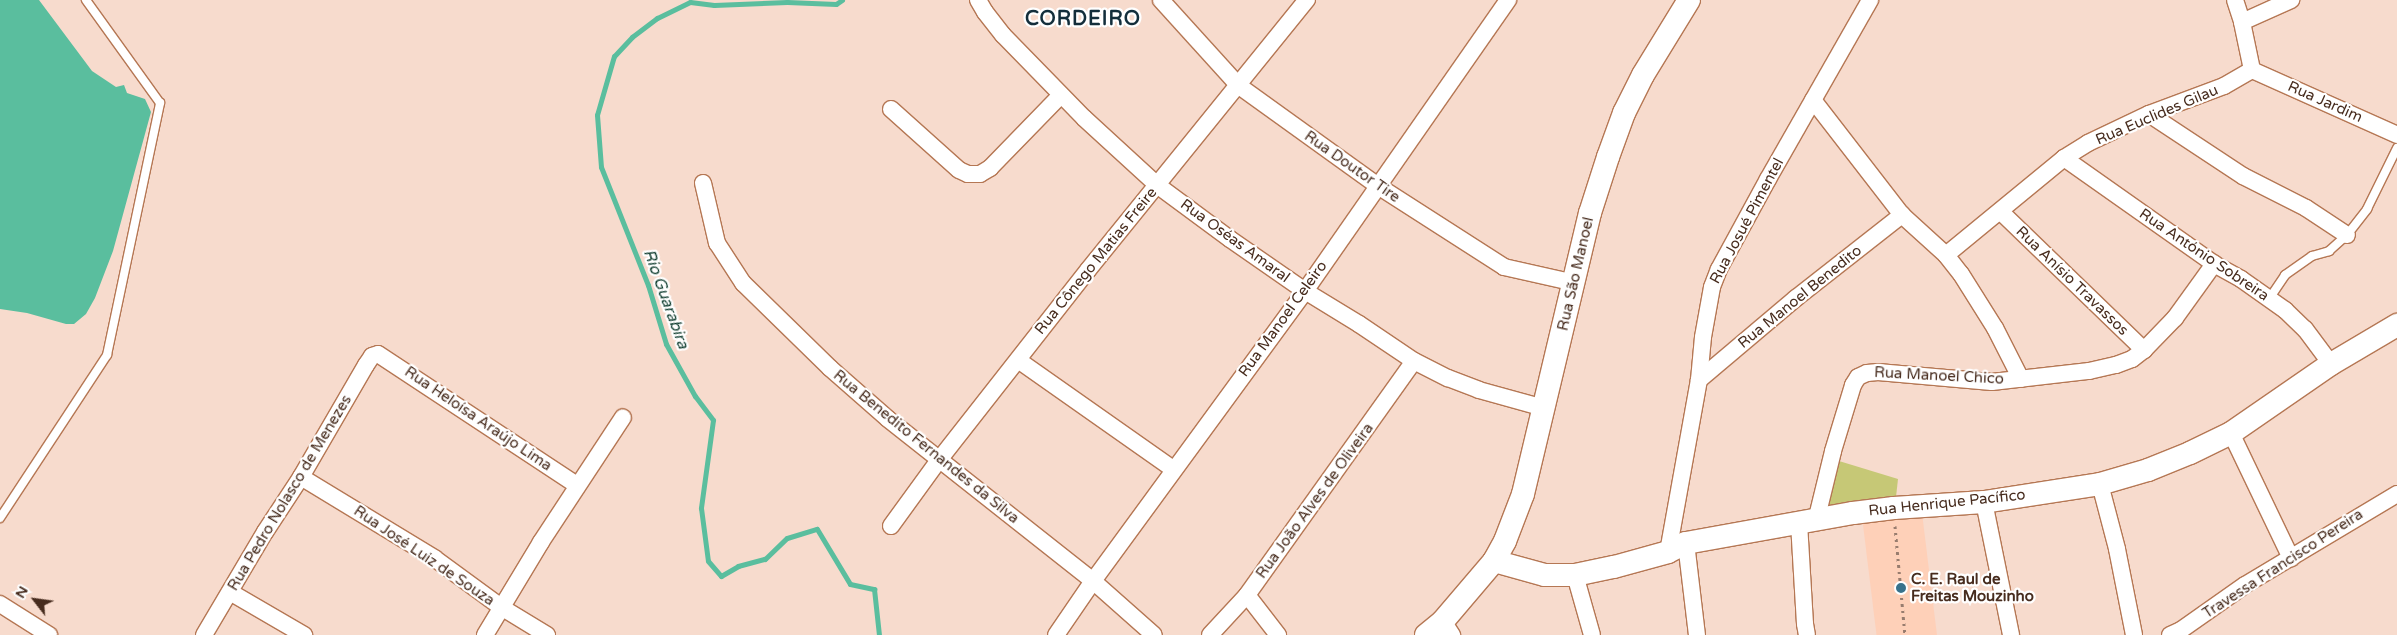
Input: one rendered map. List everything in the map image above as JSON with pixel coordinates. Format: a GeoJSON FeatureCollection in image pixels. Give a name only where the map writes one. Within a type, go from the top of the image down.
{"type":"FeatureCollection","features":[{"type":"Feature","properties":{"kind":"main road","name":"Rua São Manoel"},"geometry":{"type":"LineString","coordinates":[[1440,630],[1494,561],[1505,541],[1523,494],[1575,283],[1590,213],[1624,113],[1643,75],[1689,0]]}},
{"type":"Feature","properties":{"kind":"main road","name":"Rua Henrique Pacífico"},"geometry":{"type":"LineString","coordinates":[[1494,561],[1522,571],[1545,575],[1576,575],[1614,567],[1677,548],[1808,522],[1894,508],[1984,502],[2100,484],[2156,466],[2231,433],[2332,364],[2397,326]]}},
{"type":"Feature","properties":{"kind":"street","name":"Rua Oséas Amaral"},"geometry":{"type":"LineString","coordinates":[[978,0],[1003,34],[1061,95],[1157,185],[1305,291],[1414,361],[1448,378],[1479,390],[1544,408]]}},
{"type":"Feature","properties":{"kind":"street","name":"Rua Doutor Tire"},"geometry":{"type":"LineString","coordinates":[[1161,0],[1238,86],[1378,186],[1504,267],[1575,283]]}},
{"type":"Feature","properties":{"kind":"street","name":"Rua Cônego Matias Freire"},"geometry":{"type":"LineString","coordinates":[[890,526],[1018,360],[1307,0]]}},
{"type":"Feature","properties":{"kind":"street","name":"Rua Manoel Celeiro"},"geometry":{"type":"LineString","coordinates":[[1056,635],[1092,581],[1173,469],[1305,291],[1508,0]]}},
{"type":"Feature","properties":{"kind":"street","name":"Rua Josué Pimentel"},"geometry":{"type":"LineString","coordinates":[[1697,635],[1677,548],[1708,306],[1716,278],[1870,0]]}},
{"type":"Feature","properties":{"kind":"street"},"geometry":{"type":"LineString","coordinates":[[2235,0],[2242,22],[2252,70]]}},
{"type":"Feature","properties":{"kind":"street"},"geometry":{"type":"LineString","coordinates":[[2242,22],[2291,0]]}},
{"type":"Feature","properties":{"kind":"street","name":"Rua Euclides Gilau"},"geometry":{"type":"LineString","coordinates":[[1946,255],[2001,212],[2064,158],[2088,143],[2149,114],[2224,86],[2252,70]]}},
{"type":"Feature","properties":{"kind":"street","name":"Rua Jardim"},"geometry":{"type":"LineString","coordinates":[[2252,70],[2397,135]]}},
{"type":"Feature","properties":{"kind":"street"},"geometry":{"type":"LineString","coordinates":[[891,109],[959,170],[968,174],[980,174],[990,168],[1061,95]]}},
{"type":"Feature","properties":{"kind":"street"},"geometry":{"type":"LineString","coordinates":[[1813,100],[1902,215],[1946,255],[1961,274],[1994,328],[2021,379]]}},
{"type":"Feature","properties":{"kind":"street"},"geometry":{"type":"LineString","coordinates":[[2149,114],[2243,176],[2306,208],[2347,234]]}},
{"type":"Feature","properties":{"kind":"street","name":"Rua António Sobreira"},"geometry":{"type":"LineString","coordinates":[[2064,158],[2214,264],[2285,310],[2305,329],[2332,364]]}},
{"type":"Feature","properties":{"kind":"street","name":"Rua Benedito Fernandes da Silva"},"geometry":{"type":"LineString","coordinates":[[703,183],[716,243],[743,283],[830,368],[939,460],[1092,581],[1154,635]]}},
{"type":"Feature","properties":{"kind":"street","name":"Rua Anísio Travassos"},"geometry":{"type":"LineString","coordinates":[[2001,212],[2144,350]]}},
{"type":"Feature","properties":{"kind":"street","name":"Rua Manoel Benedito"},"geometry":{"type":"LineString","coordinates":[[1699,380],[1796,298],[1902,215]]}},
{"type":"Feature","properties":{"kind":"street","name":"Rua Manoel Chico"},"geometry":{"type":"LineString","coordinates":[[1808,522],[1853,385],[1858,377],[1878,372],[1992,382],[2089,371],[2116,365],[2132,359],[2144,350],[2175,318],[2214,264]]}},
{"type":"Feature","properties":{"kind":"street","name":"Rua Pedro Nolasco de Menezes"},"geometry":{"type":"LineString","coordinates":[[204,635],[301,477],[366,365],[372,356],[378,354]]}},
{"type":"Feature","properties":{"kind":"street","name":"Rua Heloísa Araújo Lima"},"geometry":{"type":"LineString","coordinates":[[378,354],[577,485]]}},
{"type":"Feature","properties":{"kind":"street"},"geometry":{"type":"LineString","coordinates":[[1018,360],[1173,469]]}},
{"type":"Feature","properties":{"kind":"street","name":"Rua João Alves de Oliveira"},"geometry":{"type":"LineString","coordinates":[[1210,635],[1247,595],[1414,361]]}},
{"type":"Feature","properties":{"kind":"street"},"geometry":{"type":"LineString","coordinates":[[485,635],[577,485],[623,417]]}},
{"type":"Feature","properties":{"kind":"street"},"geometry":{"type":"LineString","coordinates":[[2231,433],[2291,558]]}},
{"type":"Feature","properties":{"kind":"street","name":"Rua José Luiz de Souza"},"geometry":{"type":"LineString","coordinates":[[301,477],[434,558],[502,607],[547,635]]}},
{"type":"Feature","properties":{"kind":"street"},"geometry":{"type":"LineString","coordinates":[[2100,484],[2117,550],[2134,635]]}},
{"type":"Feature","properties":{"kind":"street","name":"Travessa Francisco Pereira"},"geometry":{"type":"LineString","coordinates":[[2170,635],[2181,630],[2245,585],[2380,502],[2397,494]]}},
{"type":"Feature","properties":{"kind":"street"},"geometry":{"type":"LineString","coordinates":[[1984,502],[2011,635]]}},
{"type":"Feature","properties":{"kind":"street"},"geometry":{"type":"LineString","coordinates":[[1808,522],[1805,624],[1808,635]]}},
{"type":"Feature","properties":{"kind":"street"},"geometry":{"type":"LineString","coordinates":[[1576,575],[1592,635]]}},
{"type":"Feature","properties":{"kind":"street"},"geometry":{"type":"LineString","coordinates":[[230,592],[304,635]]}},
{"type":"Feature","properties":{"kind":"street"},"geometry":{"type":"LineString","coordinates":[[1247,595],[1278,635]]}},
{"type":"Feature","properties":{"kind":"street"},"geometry":{"type":"LineString","coordinates":[[0,604],[49,635]]}},
{"type":"Feature","properties":{"kind":"lane"},"geometry":{"type":"LineString","coordinates":[[0,518],[107,355],[160,103],[86,0]]}},
{"type":"Feature","properties":{"kind":"lane"},"geometry":{"type":"LineString","coordinates":[[2269,299],[2285,275],[2312,256],[2329,251],[2347,234],[2367,209],[2397,148]]}},
{"type":"Feature","properties":{"kind":"path"},"geometry":{"type":"LineString","coordinates":[[1894,508],[1905,635]]}},
{"type":"Feature","properties":{"kind":"shaded area"},"geometry":{"type":"Polygon","coordinates":[[[0,0],[39,0],[92,71],[116,87],[124,85],[127,93],[145,99],[151,112],[113,251],[95,298],[86,314],[74,324],[66,324],[27,313],[0,309],[0,0]]]}},
{"type":"Feature","properties":{"kind":"shaded area"},"geometry":{"type":"Polygon","coordinates":[[[1839,461],[1898,479],[1896,497],[1827,510],[1839,461]]]}},
{"type":"Feature","properties":{"kind":"shaded area","name":"C. E. Raul de Freitas Mouzinho"},"geometry":{"type":"Polygon","coordinates":[[[1922,513],[1937,635],[1877,635],[1862,520],[1922,513]]]}},
{"type":"Feature","properties":{"kind":"waterway","name":"Rio Guarabira"},"geometry":{"type":"LineString","coordinates":[[842,0],[836,4],[787,2],[714,5],[690,2],[657,18],[632,37],[614,56],[597,115],[601,167],[648,285],[666,344],[695,396],[713,420],[701,508],[708,561],[721,576],[738,566],[765,559],[787,538],[817,529],[850,584],[874,589],[879,635]]}},
{"type":"Feature","properties":{"kind":"place","name":"C. E. Raul de Freitas Mouzinho"},"geometry":{"type":"Point","coordinates":[1901,588]}},
{"type":"Feature","properties":{"kind":"district","name":"CORDEIRO"},"geometry":{"type":"Point","coordinates":[1083,19]}}]}
